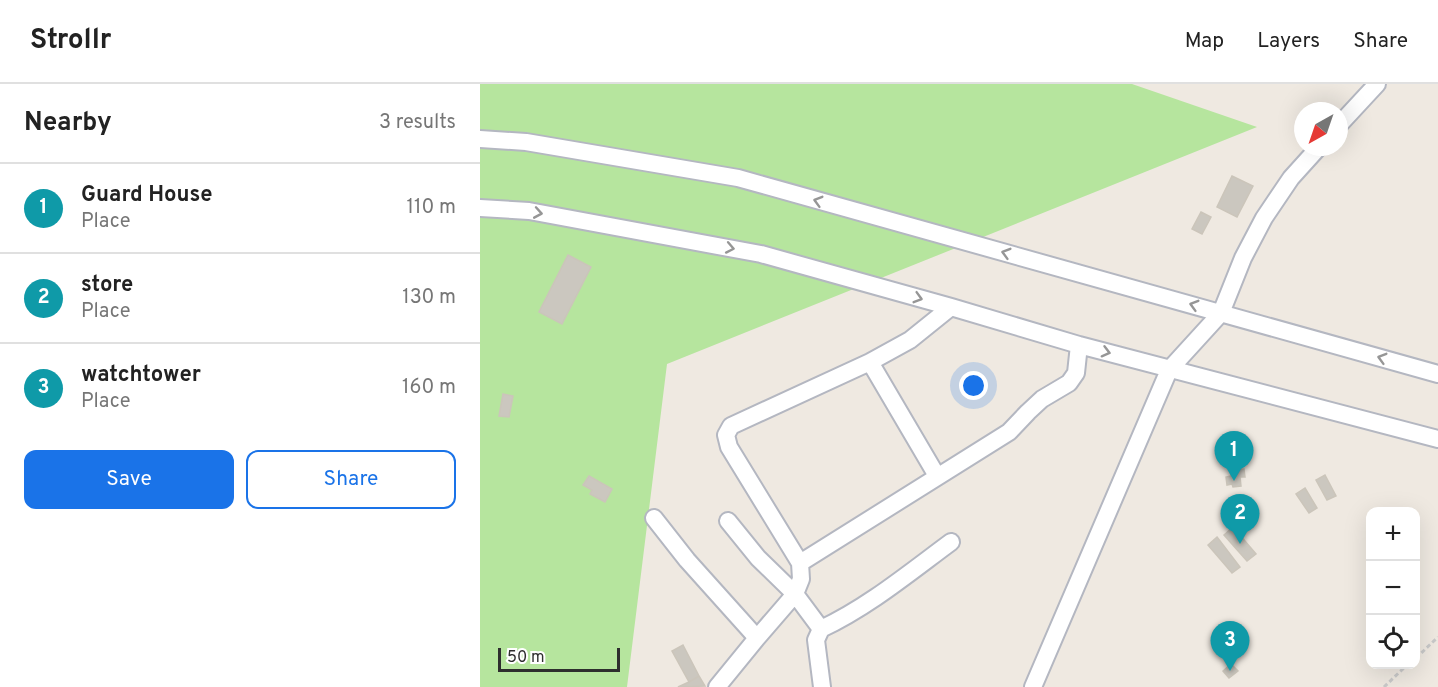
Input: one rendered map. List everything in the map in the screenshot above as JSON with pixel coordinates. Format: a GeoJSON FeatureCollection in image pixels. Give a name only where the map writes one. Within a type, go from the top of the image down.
{"type":"FeatureCollection","features":[{"type":"Feature","properties":{"kind":"street"},"geometry":{"type":"LineString","coordinates":[[1348,115],[1377,84]]}},
{"type":"Feature","properties":{"kind":"street"},"geometry":{"type":"LineString","coordinates":[[480,139],[526,142],[738,178],[1438,374]]}},
{"type":"Feature","properties":{"kind":"street"},"geometry":{"type":"LineString","coordinates":[[1033,687],[1169,370],[1221,313],[1243,258],[1264,218],[1291,178],[1311,156]]}},
{"type":"Feature","properties":{"kind":"street"},"geometry":{"type":"LineString","coordinates":[[480,208],[529,211],[761,254],[1169,370],[1438,439]]}},
{"type":"Feature","properties":{"kind":"street"},"geometry":{"type":"LineString","coordinates":[[717,687],[795,594],[801,579],[800,563],[729,447],[726,435],[731,426],[870,362],[910,340],[951,307]]}},
{"type":"Feature","properties":{"kind":"street"},"geometry":{"type":"LineString","coordinates":[[800,563],[1009,432],[1042,399],[1070,383],[1076,373],[1079,345]]}},
{"type":"Feature","properties":{"kind":"street"},"geometry":{"type":"LineString","coordinates":[[870,362],[937,476]]}},
{"type":"Feature","properties":{"kind":"street"},"geometry":{"type":"LineString","coordinates":[[654,518],[687,560],[757,638]]}},
{"type":"Feature","properties":{"kind":"street"},"geometry":{"type":"LineString","coordinates":[[728,521],[758,558],[795,594],[821,629]]}},
{"type":"Feature","properties":{"kind":"street"},"geometry":{"type":"LineString","coordinates":[[822,687],[816,640],[821,629],[863,606],[951,542]]}},
{"type":"Feature","properties":{"kind":"path"},"geometry":{"type":"LineString","coordinates":[[1420,654],[1438,637]]}},
{"type":"Feature","properties":{"kind":"path"},"geometry":{"type":"LineString","coordinates":[[1384,687],[1403,669]]}},
{"type":"Feature","properties":{"kind":"green space"},"geometry":{"type":"Polygon","coordinates":[[[480,84],[1132,84],[1257,127],[667,364],[627,687],[480,687],[480,84]]]}},
{"type":"Feature","properties":{"kind":"building"},"geometry":{"type":"Polygon","coordinates":[[[1232,176],[1253,186],[1237,217],[1217,207],[1232,176]]]}},
{"type":"Feature","properties":{"kind":"building"},"geometry":{"type":"Polygon","coordinates":[[[1201,212],[1211,217],[1202,234],[1192,229],[1201,212]]]}},
{"type":"Feature","properties":{"kind":"building"},"geometry":{"type":"Polygon","coordinates":[[[568,255],[591,267],[562,324],[539,312],[568,255]]]}},
{"type":"Feature","properties":{"kind":"building"},"geometry":{"type":"Polygon","coordinates":[[[503,394],[513,396],[509,417],[499,416],[503,394]]]}},
{"type":"Feature","properties":{"kind":"building"},"geometry":{"type":"Polygon","coordinates":[[[1244,469],[1245,477],[1240,477],[1241,486],[1227,485],[1226,477],[1231,476],[1231,470],[1244,469]]]}},
{"type":"Feature","properties":{"kind":"building"},"geometry":{"type":"Polygon","coordinates":[[[1325,475],[1336,496],[1327,500],[1316,480],[1325,475]]]}},
{"type":"Feature","properties":{"kind":"building"},"geometry":{"type":"Polygon","coordinates":[[[589,476],[612,489],[605,502],[590,494],[592,490],[583,485],[589,476]]]}},
{"type":"Feature","properties":{"kind":"building"},"geometry":{"type":"Polygon","coordinates":[[[1305,488],[1317,508],[1309,513],[1296,494],[1305,488]]]}},
{"type":"Feature","properties":{"kind":"building"},"geometry":{"type":"Polygon","coordinates":[[[1233,527],[1256,554],[1247,561],[1224,535],[1233,527]]]}},
{"type":"Feature","properties":{"kind":"building"},"geometry":{"type":"Polygon","coordinates":[[[1217,537],[1240,567],[1232,573],[1208,545],[1217,537]]]}},
{"type":"Feature","properties":{"kind":"building"},"geometry":{"type":"Polygon","coordinates":[[[683,645],[699,676],[689,682],[672,651],[683,645]]]}},
{"type":"Feature","properties":{"kind":"building"},"geometry":{"type":"Polygon","coordinates":[[[1231,664],[1238,671],[1229,678],[1223,671],[1231,664]]]}},
{"type":"Feature","properties":{"kind":"building"},"geometry":{"type":"Polygon","coordinates":[[[699,676],[705,686],[678,687],[689,682],[699,676]]]}},
{"type":"Feature","properties":{"kind":"place","name":"Guard House"},"geometry":{"type":"Point","coordinates":[1234,481]}},
{"type":"Feature","properties":{"kind":"place","name":"store"},"geometry":{"type":"Point","coordinates":[1240,544]}},
{"type":"Feature","properties":{"kind":"place","name":"watchtower"},"geometry":{"type":"Point","coordinates":[1230,671]}}]}
